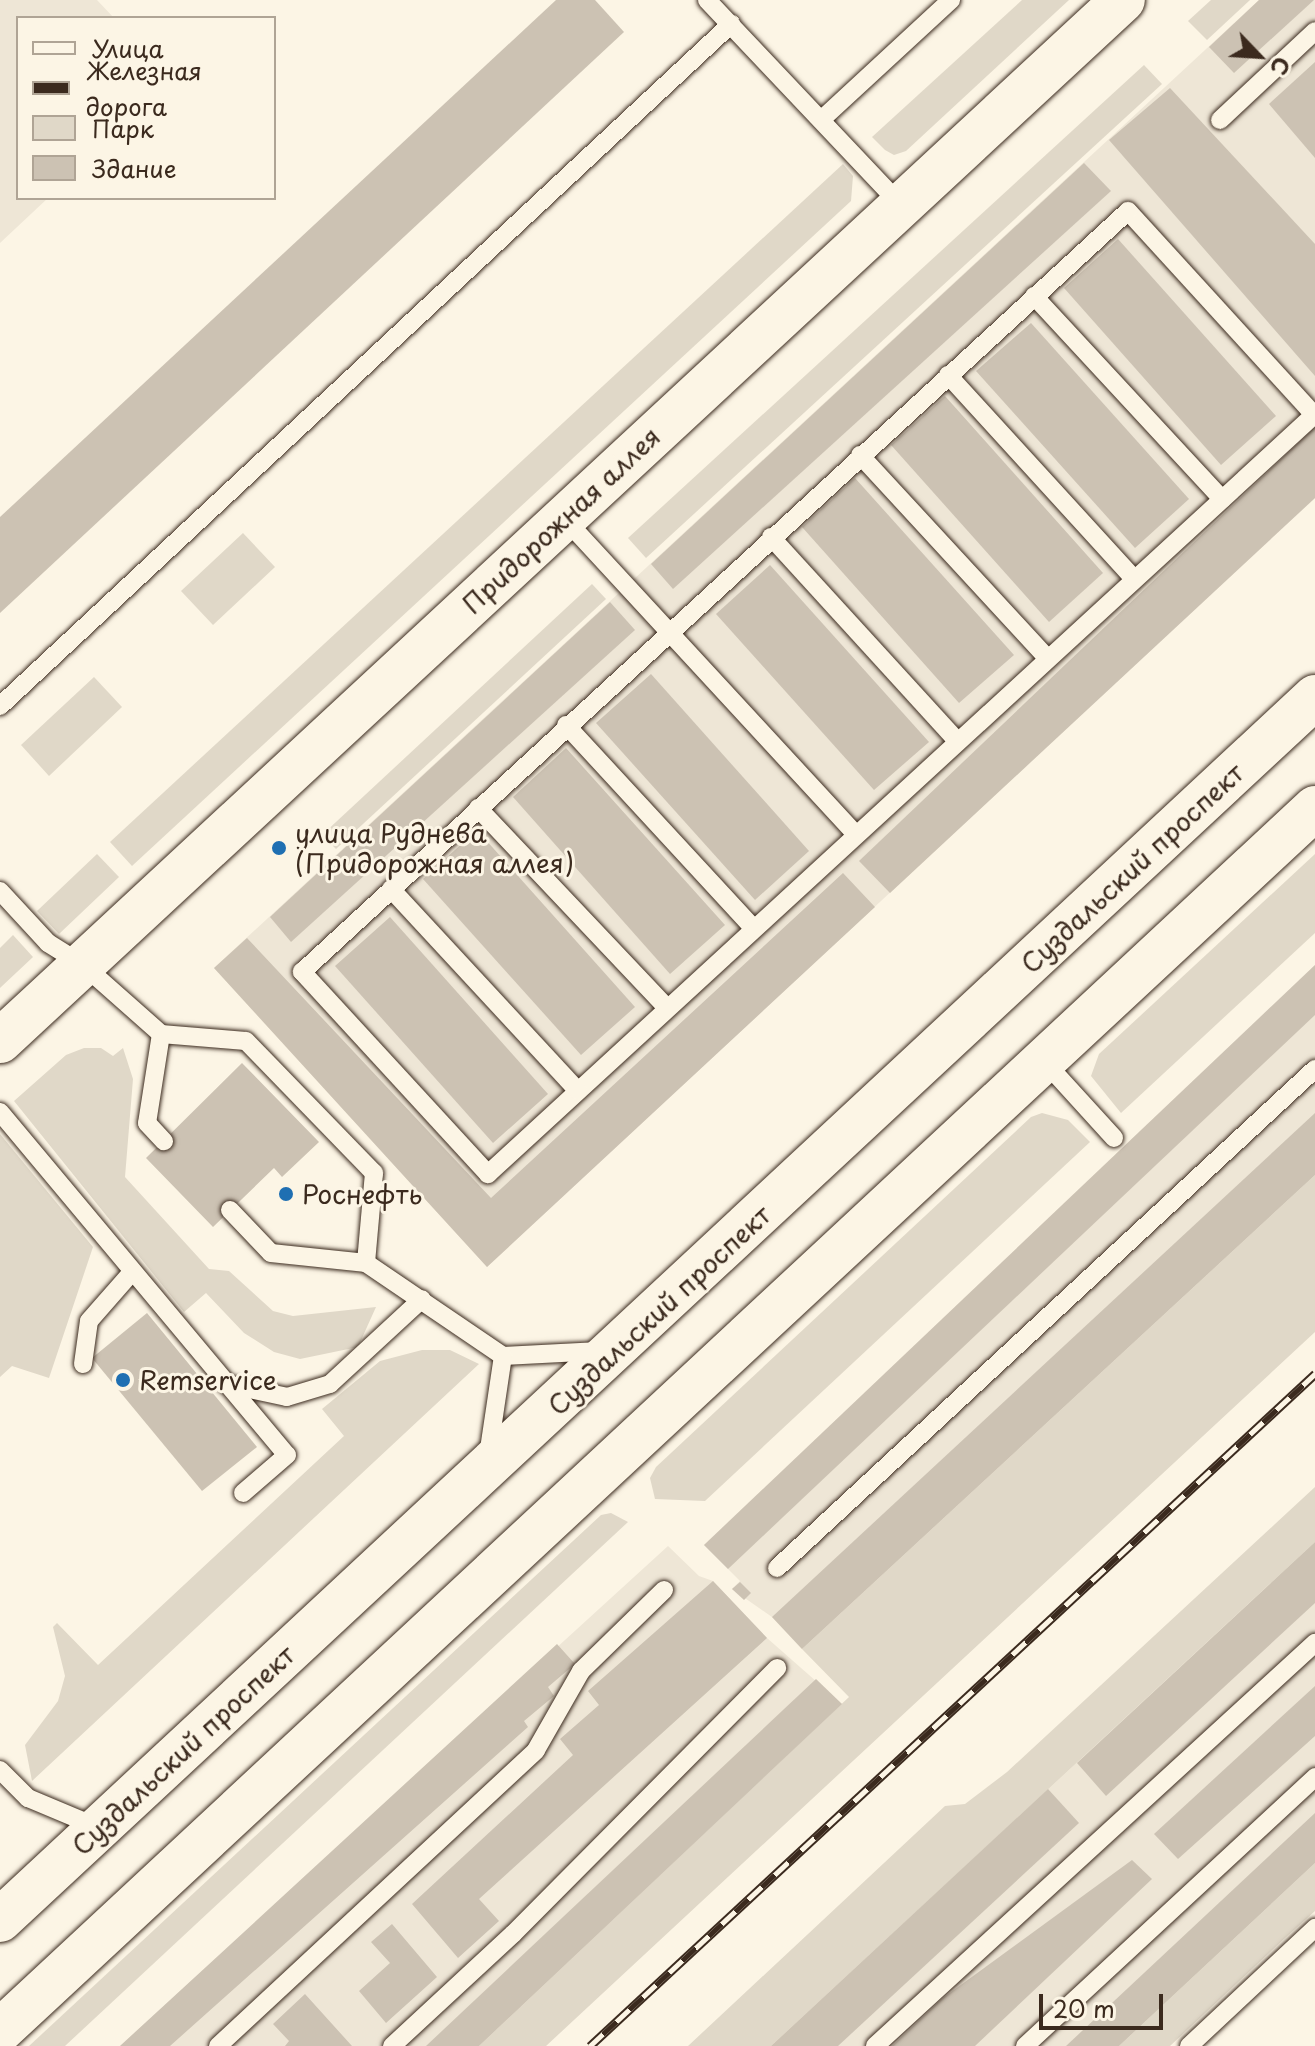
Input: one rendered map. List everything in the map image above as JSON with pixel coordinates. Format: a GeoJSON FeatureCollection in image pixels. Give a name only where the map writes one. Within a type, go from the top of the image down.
{"type":"FeatureCollection","features":[{"type":"Feature","properties":{"kind":"main road","name":"Придорожная аллея"},"geometry":{"type":"LineString","coordinates":[[0,1041],[1123,0]]}},
{"type":"Feature","properties":{"kind":"main road","name":"Суздальский проспект"},"geometry":{"type":"LineString","coordinates":[[0,1920],[617,1350],[1315,697]]}},
{"type":"Feature","properties":{"kind":"main road"},"geometry":{"type":"LineString","coordinates":[[0,2031],[1315,808]]}},
{"type":"Feature","properties":{"kind":"lane"},"geometry":{"type":"LineString","coordinates":[[707,0],[901,205]]}},
{"type":"Feature","properties":{"kind":"lane"},"geometry":{"type":"LineString","coordinates":[[821,120],[951,0]]}},
{"type":"Feature","properties":{"kind":"lane"},"geometry":{"type":"LineString","coordinates":[[0,706],[731,24]]}},
{"type":"Feature","properties":{"kind":"lane"},"geometry":{"type":"LineString","coordinates":[[1220,120],[1315,31]]}},
{"type":"Feature","properties":{"kind":"lane"},"geometry":{"type":"LineString","coordinates":[[1128,211],[1314,415],[488,1174],[302,972],[668,630],[1034,296],[1128,211]]}},
{"type":"Feature","properties":{"kind":"lane"},"geometry":{"type":"LineString","coordinates":[[1034,296],[1222,499]]}},
{"type":"Feature","properties":{"kind":"lane"},"geometry":{"type":"LineString","coordinates":[[948,375],[1134,579]]}},
{"type":"Feature","properties":{"kind":"lane"},"geometry":{"type":"LineString","coordinates":[[860,455],[1048,659]]}},
{"type":"Feature","properties":{"kind":"lane"},"geometry":{"type":"LineString","coordinates":[[563,517],[856,834]]}},
{"type":"Feature","properties":{"kind":"lane"},"geometry":{"type":"LineString","coordinates":[[771,537],[957,741]]}},
{"type":"Feature","properties":{"kind":"lane"},"geometry":{"type":"LineString","coordinates":[[566,725],[754,929]]}},
{"type":"Feature","properties":{"kind":"lane"},"geometry":{"type":"LineString","coordinates":[[478,808],[667,1008]]}},
{"type":"Feature","properties":{"kind":"lane"},"geometry":{"type":"LineString","coordinates":[[391,889],[578,1091]]}},
{"type":"Feature","properties":{"kind":"lane"},"geometry":{"type":"LineString","coordinates":[[0,891],[48,943],[82,964],[161,1034],[246,1041],[374,1173],[366,1263]]}},
{"type":"Feature","properties":{"kind":"lane"},"geometry":{"type":"LineString","coordinates":[[161,1034],[147,1123],[164,1141]]}},
{"type":"Feature","properties":{"kind":"lane"},"geometry":{"type":"LineString","coordinates":[[1044,1061],[1114,1138]]}},
{"type":"Feature","properties":{"kind":"lane"},"geometry":{"type":"LineString","coordinates":[[777,1568],[1315,1069]]}},
{"type":"Feature","properties":{"kind":"lane"},"geometry":{"type":"LineString","coordinates":[[0,1112],[287,1455],[243,1493]]}},
{"type":"Feature","properties":{"kind":"lane"},"geometry":{"type":"LineString","coordinates":[[230,1210],[271,1253],[366,1263],[503,1356],[617,1350]]}},
{"type":"Feature","properties":{"kind":"lane"},"geometry":{"type":"LineString","coordinates":[[83,1364],[89,1321],[132,1272]]}},
{"type":"Feature","properties":{"kind":"lane"},"geometry":{"type":"LineString","coordinates":[[226,1384],[287,1397],[330,1384],[422,1299]]}},
{"type":"Feature","properties":{"kind":"lane"},"geometry":{"type":"LineString","coordinates":[[486,1470],[503,1356]]}},
{"type":"Feature","properties":{"kind":"lane"},"geometry":{"type":"LineString","coordinates":[[218,2046],[536,1750],[581,1671],[664,1590]]}},
{"type":"Feature","properties":{"kind":"lane"},"geometry":{"type":"LineString","coordinates":[[875,2046],[1315,1643]]}},
{"type":"Feature","properties":{"kind":"lane"},"geometry":{"type":"LineString","coordinates":[[392,2046],[513,1934],[777,1668]]}},
{"type":"Feature","properties":{"kind":"lane"},"geometry":{"type":"LineString","coordinates":[[0,1770],[28,1798],[99,1828]]}},
{"type":"Feature","properties":{"kind":"lane"},"geometry":{"type":"LineString","coordinates":[[1025,2046],[1315,1777]]}},
{"type":"Feature","properties":{"kind":"lane"},"geometry":{"type":"LineString","coordinates":[[1189,2046],[1315,1928]]}},
{"type":"Feature","properties":{"kind":"shaded area"},"geometry":{"type":"Polygon","coordinates":[[[0,0],[97,0],[112,16],[16,16],[16,200],[46,200],[0,243],[0,0]]]}},
{"type":"Feature","properties":{"kind":"shaded area"},"geometry":{"type":"Polygon","coordinates":[[[1259,0],[1315,0],[1315,498],[487,1267],[214,968],[1259,0]]]}},
{"type":"Feature","properties":{"kind":"shaded area"},"geometry":{"type":"Polygon","coordinates":[[[1315,965],[1315,1175],[802,1649],[772,1617],[732,1589],[740,1581],[704,1545],[1315,965]]]}},
{"type":"Feature","properties":{"kind":"shaded area"},"geometry":{"type":"Polygon","coordinates":[[[1315,1542],[1315,1863],[1119,2046],[771,2046],[1315,1542]]]}},
{"type":"Feature","properties":{"kind":"shaded area"},"geometry":{"type":"Polygon","coordinates":[[[668,1546],[699,1576],[713,1581],[767,1638],[842,1704],[479,2046],[120,2046],[668,1546]]]}},
{"type":"Feature","properties":{"kind":"green space"},"geometry":{"type":"Polygon","coordinates":[[[1022,0],[1069,0],[906,151],[894,155],[872,137],[1022,0]]]}},
{"type":"Feature","properties":{"kind":"green space"},"geometry":{"type":"Polygon","coordinates":[[[1211,0],[1250,0],[1207,40],[1188,21],[1211,0]]]}},
{"type":"Feature","properties":{"kind":"green space"},"geometry":{"type":"Polygon","coordinates":[[[1144,65],[1162,84],[646,558],[628,538],[1144,65]]]}},
{"type":"Feature","properties":{"kind":"green space"},"geometry":{"type":"Polygon","coordinates":[[[843,164],[853,176],[851,201],[132,866],[110,842],[843,164]]]}},
{"type":"Feature","properties":{"kind":"green space"},"geometry":{"type":"Polygon","coordinates":[[[243,533],[275,567],[213,625],[181,591],[243,533]]]}},
{"type":"Feature","properties":{"kind":"green space"},"geometry":{"type":"Polygon","coordinates":[[[592,584],[606,599],[336,849],[322,835],[592,584]]]}},
{"type":"Feature","properties":{"kind":"green space"},"geometry":{"type":"Polygon","coordinates":[[[94,677],[122,707],[49,776],[21,745],[94,677]]]}},
{"type":"Feature","properties":{"kind":"green space"},"geometry":{"type":"Polygon","coordinates":[[[97,854],[119,877],[59,934],[37,911],[97,854]]]}},
{"type":"Feature","properties":{"kind":"green space"},"geometry":{"type":"Polygon","coordinates":[[[1315,854],[1315,933],[1121,1113],[1091,1076],[1099,1054],[1315,854]]]}},
{"type":"Feature","properties":{"kind":"green space"},"geometry":{"type":"Polygon","coordinates":[[[13,935],[33,957],[0,988],[0,948],[13,935]]]}},
{"type":"Feature","properties":{"kind":"green space"},"geometry":{"type":"Polygon","coordinates":[[[84,1048],[101,1048],[113,1056],[123,1048],[133,1079],[125,1177],[209,1269],[229,1271],[273,1311],[293,1316],[376,1307],[358,1347],[300,1359],[274,1352],[244,1333],[206,1293],[184,1312],[14,1101],[66,1055],[84,1048]]]}},
{"type":"Feature","properties":{"kind":"green space"},"geometry":{"type":"Polygon","coordinates":[[[1042,1113],[1068,1120],[1090,1142],[705,1501],[655,1499],[650,1478],[656,1467],[1031,1117],[1042,1113]]]}},
{"type":"Feature","properties":{"kind":"green space"},"geometry":{"type":"Polygon","coordinates":[[[0,1134],[93,1247],[49,1378],[12,1366],[0,1377],[0,1134]]]}},
{"type":"Feature","properties":{"kind":"green space"},"geometry":{"type":"Polygon","coordinates":[[[1315,1175],[1315,1332],[546,2046],[479,2046],[849,1697],[802,1649],[1315,1175]]]}},
{"type":"Feature","properties":{"kind":"green space"},"geometry":{"type":"Polygon","coordinates":[[[422,1350],[450,1350],[479,1364],[32,1781],[25,1745],[58,1701],[65,1676],[53,1627],[57,1623],[98,1665],[344,1436],[322,1409],[380,1361],[422,1350]]]}},
{"type":"Feature","properties":{"kind":"green space"},"geometry":{"type":"Polygon","coordinates":[[[1315,1487],[1315,1542],[771,2046],[688,2046],[945,1806],[965,1804],[1007,1772],[1315,1487]]]}},
{"type":"Feature","properties":{"kind":"green space"},"geometry":{"type":"Polygon","coordinates":[[[611,1513],[628,1522],[65,2046],[29,2046],[601,1515],[611,1513]]]}},
{"type":"Feature","properties":{"kind":"green space"},"geometry":{"type":"Polygon","coordinates":[[[1315,1863],[1315,1911],[1170,2046],[1119,2046],[1315,1863]]]}},
{"type":"Feature","properties":{"kind":"building"},"geometry":{"type":"Polygon","coordinates":[[[556,0],[595,0],[624,32],[0,613],[0,517],[556,0]]]}},
{"type":"Feature","properties":{"kind":"building"},"geometry":{"type":"Polygon","coordinates":[[[1259,0],[1314,0],[1234,73],[1209,47],[1259,0]]]}},
{"type":"Feature","properties":{"kind":"building"},"geometry":{"type":"Polygon","coordinates":[[[1315,62],[1315,158],[1269,104],[1315,62]]]}},
{"type":"Feature","properties":{"kind":"building"},"geometry":{"type":"Polygon","coordinates":[[[1170,88],[1315,244],[1315,376],[1109,140],[1170,88]]]}},
{"type":"Feature","properties":{"kind":"building"},"geometry":{"type":"Polygon","coordinates":[[[1084,163],[1111,191],[673,589],[651,564],[1084,163]]]}},
{"type":"Feature","properties":{"kind":"building"},"geometry":{"type":"Polygon","coordinates":[[[1118,239],[1276,416],[1221,465],[1064,288],[1118,239]]]}},
{"type":"Feature","properties":{"kind":"building"},"geometry":{"type":"Polygon","coordinates":[[[1031,323],[1189,499],[1135,548],[976,371],[1031,323]]]}},
{"type":"Feature","properties":{"kind":"building"},"geometry":{"type":"Polygon","coordinates":[[[945,396],[1103,573],[1049,622],[891,445],[945,396]]]}},
{"type":"Feature","properties":{"kind":"building"},"geometry":{"type":"Polygon","coordinates":[[[1315,427],[1315,498],[890,893],[859,861],[1315,427]]]}},
{"type":"Feature","properties":{"kind":"building"},"geometry":{"type":"Polygon","coordinates":[[[855,478],[1014,655],[959,703],[802,527],[855,478]]]}},
{"type":"Feature","properties":{"kind":"building"},"geometry":{"type":"Polygon","coordinates":[[[770,565],[929,742],[874,790],[716,614],[770,565]]]}},
{"type":"Feature","properties":{"kind":"building"},"geometry":{"type":"Polygon","coordinates":[[[610,602],[635,630],[291,942],[270,917],[610,602]]]}},
{"type":"Feature","properties":{"kind":"building"},"geometry":{"type":"Polygon","coordinates":[[[651,674],[809,851],[755,900],[596,723],[651,674]]]}},
{"type":"Feature","properties":{"kind":"building"},"geometry":{"type":"Polygon","coordinates":[[[566,748],[725,925],[670,974],[513,797],[566,748]]]}},
{"type":"Feature","properties":{"kind":"building"},"geometry":{"type":"Polygon","coordinates":[[[477,830],[635,1007],[581,1055],[423,879],[477,830]]]}},
{"type":"Feature","properties":{"kind":"building"},"geometry":{"type":"Polygon","coordinates":[[[843,873],[875,907],[487,1267],[214,968],[247,938],[491,1198],[843,873]]]}},
{"type":"Feature","properties":{"kind":"building"},"geometry":{"type":"Polygon","coordinates":[[[390,917],[548,1094],[493,1143],[335,966],[390,917]]]}},
{"type":"Feature","properties":{"kind":"building"},"geometry":{"type":"Polygon","coordinates":[[[1315,965],[1315,1015],[728,1569],[704,1545],[1315,965]]]}},
{"type":"Feature","properties":{"kind":"building"},"geometry":{"type":"Polygon","coordinates":[[[242,1063],[319,1142],[282,1177],[274,1168],[213,1227],[146,1158],[242,1063]]]}},
{"type":"Feature","properties":{"kind":"building"},"geometry":{"type":"Polygon","coordinates":[[[1315,1113],[1315,1175],[802,1649],[772,1617],[1315,1113]]]}},
{"type":"Feature","properties":{"kind":"building"},"geometry":{"type":"Polygon","coordinates":[[[147,1313],[257,1447],[202,1491],[92,1358],[147,1313]]]}},
{"type":"Feature","properties":{"kind":"building"},"geometry":{"type":"Polygon","coordinates":[[[1315,1542],[1315,1603],[1106,1796],[1077,1763],[1315,1542]]]}},
{"type":"Feature","properties":{"kind":"building"},"geometry":{"type":"Polygon","coordinates":[[[713,1581],[767,1638],[479,1899],[499,1921],[458,1958],[412,1904],[573,1755],[560,1739],[599,1705],[588,1691],[713,1581]]]}},
{"type":"Feature","properties":{"kind":"building"},"geometry":{"type":"Polygon","coordinates":[[[740,1582],[751,1593],[744,1600],[732,1589],[740,1582]]]}},
{"type":"Feature","properties":{"kind":"building"},"geometry":{"type":"Polygon","coordinates":[[[557,1644],[575,1664],[548,1687],[554,1696],[524,1721],[528,1727],[170,2046],[120,2046],[557,1644]]]}},
{"type":"Feature","properties":{"kind":"building"},"geometry":{"type":"Polygon","coordinates":[[[816,1679],[842,1704],[479,2046],[426,2046],[816,1679]]]}},
{"type":"Feature","properties":{"kind":"building"},"geometry":{"type":"Polygon","coordinates":[[[1315,1686],[1315,1736],[1178,1859],[1154,1834],[1315,1686]]]}},
{"type":"Feature","properties":{"kind":"building"},"geometry":{"type":"Polygon","coordinates":[[[1048,1789],[1079,1823],[838,2046],[771,2046],[1048,1789]]]}},
{"type":"Feature","properties":{"kind":"building"},"geometry":{"type":"Polygon","coordinates":[[[1315,1813],[1315,1863],[1119,2046],[1066,2046],[1315,1813]]]}},
{"type":"Feature","properties":{"kind":"building"},"geometry":{"type":"Polygon","coordinates":[[[1132,1860],[1152,1879],[975,2046],[892,2046],[943,1998],[1132,1860]]]}},
{"type":"Feature","properties":{"kind":"building"},"geometry":{"type":"Polygon","coordinates":[[[392,1924],[437,1977],[386,2023],[359,1991],[390,1963],[371,1942],[392,1924]]]}},
{"type":"Feature","properties":{"kind":"building"},"geometry":{"type":"Polygon","coordinates":[[[305,1994],[352,2046],[285,2046],[289,2041],[273,2024],[305,1994]]]}},
{"type":"Feature","properties":{"kind":"railway"},"geometry":{"type":"LineString","coordinates":[[590,2046],[1315,1374]]}},
{"type":"Feature","properties":{"kind":"place","name":"улица Руднева (Придорожная аллея)"},"geometry":{"type":"Point","coordinates":[279,848]}},
{"type":"Feature","properties":{"kind":"place","name":"Роснефть"},"geometry":{"type":"Point","coordinates":[286,1194]}},
{"type":"Feature","properties":{"kind":"place","name":"Remservice"},"geometry":{"type":"Point","coordinates":[123,1380]}}]}
